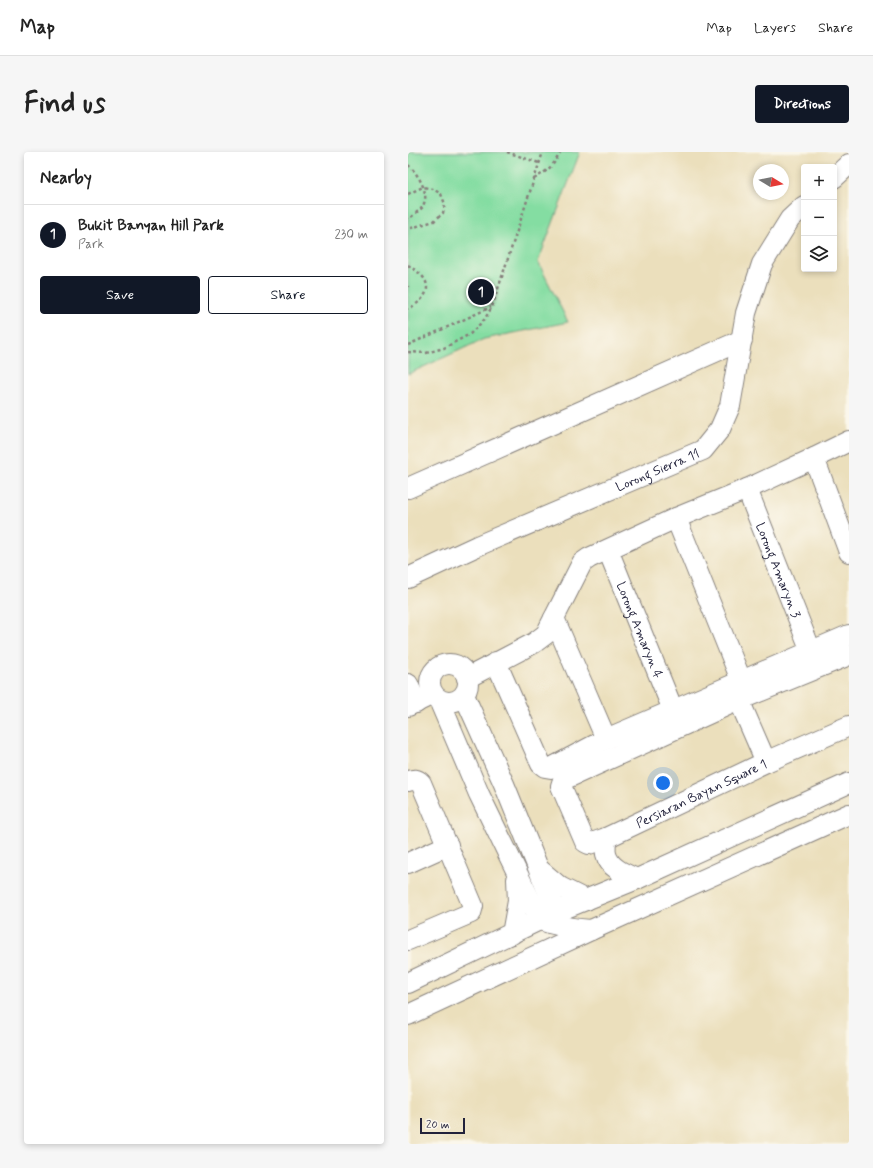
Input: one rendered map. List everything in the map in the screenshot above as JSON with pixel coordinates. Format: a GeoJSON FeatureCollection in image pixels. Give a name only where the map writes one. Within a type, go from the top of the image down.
{"type":"FeatureCollection","features":[{"type":"Feature","properties":{"kind":"street"},"geometry":{"type":"LineString","coordinates":[[837,175],[849,164]]}},
{"type":"Feature","properties":{"kind":"street","name":"Lorong Sierra 11"},"geometry":{"type":"LineString","coordinates":[[408,578],[477,546],[703,450],[720,429],[730,406],[746,314],[762,264],[790,219],[801,209]]}},
{"type":"Feature","properties":{"kind":"street"},"geometry":{"type":"LineString","coordinates":[[408,488],[742,340]]}},
{"type":"Feature","properties":{"kind":"street"},"geometry":{"type":"LineString","coordinates":[[424,701],[444,702],[460,699],[466,686],[496,662],[534,643],[546,634],[582,563],[589,558],[676,518],[748,489],[849,440]]}},
{"type":"Feature","properties":{"kind":"street"},"geometry":{"type":"LineString","coordinates":[[814,458],[849,552]]}},
{"type":"Feature","properties":{"kind":"street","name":"Lorong Amaryn 3"},"geometry":{"type":"LineString","coordinates":[[748,489],[811,651]]}},
{"type":"Feature","properties":{"kind":"street"},"geometry":{"type":"LineString","coordinates":[[676,518],[741,680]]}},
{"type":"Feature","properties":{"kind":"street","name":"Lorong Amaryn 4"},"geometry":{"type":"LineString","coordinates":[[608,550],[673,710]]}},
{"type":"Feature","properties":{"kind":"street"},"geometry":{"type":"LineString","coordinates":[[554,618],[606,739]]}},
{"type":"Feature","properties":{"kind":"street"},"geometry":{"type":"LineString","coordinates":[[496,662],[541,764],[551,768],[606,739],[849,635]]}},
{"type":"Feature","properties":{"kind":"street"},"geometry":{"type":"LineString","coordinates":[[766,762],[739,700],[849,655]]}},
{"type":"Feature","properties":{"kind":"street"},"geometry":{"type":"LineString","coordinates":[[424,701],[430,688],[431,677],[438,667],[449,664],[455,665],[464,672],[466,686],[536,865],[548,919],[545,935],[529,959]]}},
{"type":"Feature","properties":{"kind":"street"},"geometry":{"type":"LineString","coordinates":[[408,684],[424,701],[479,794],[516,871],[548,919],[572,929],[591,930]]}},
{"type":"Feature","properties":{"kind":"street","name":"Persiaran Bayan Square 1"},"geometry":{"type":"LineString","coordinates":[[739,700],[563,780],[561,786],[585,842],[589,844],[606,838],[766,762],[849,726]]}},
{"type":"Feature","properties":{"kind":"street"},"geometry":{"type":"LineString","coordinates":[[408,781],[413,779],[418,780],[421,784],[473,906],[470,912],[408,940]]}},
{"type":"Feature","properties":{"kind":"street"},"geometry":{"type":"LineString","coordinates":[[408,983],[586,900],[637,879],[849,783]]}},
{"type":"Feature","properties":{"kind":"street"},"geometry":{"type":"LineString","coordinates":[[408,1015],[591,930],[849,814]]}},
{"type":"Feature","properties":{"kind":"street"},"geometry":{"type":"LineString","coordinates":[[606,838],[606,854],[612,865],[624,874],[637,879]]}},
{"type":"Feature","properties":{"kind":"street"},"geometry":{"type":"LineString","coordinates":[[408,863],[448,845]]}},
{"type":"Feature","properties":{"kind":"street"},"geometry":{"type":"LineString","coordinates":[[536,865],[547,877],[560,887],[586,900]]}},
{"type":"Feature","properties":{"kind":"street"},"geometry":{"type":"LineString","coordinates":[[512,934],[518,901],[516,871]]}},
{"type":"Feature","properties":{"kind":"path"},"geometry":{"type":"LineString","coordinates":[[507,152],[539,163]]}},
{"type":"Feature","properties":{"kind":"path"},"geometry":{"type":"LineString","coordinates":[[408,352],[426,353],[444,348],[470,334],[484,320],[492,307],[542,152]]}},
{"type":"Feature","properties":{"kind":"path"},"geometry":{"type":"LineString","coordinates":[[534,179],[544,173],[555,163],[560,152]]}},
{"type":"Feature","properties":{"kind":"path"},"geometry":{"type":"LineString","coordinates":[[408,166],[412,168],[419,179],[426,195],[423,207],[408,218]]}},
{"type":"Feature","properties":{"kind":"path"},"geometry":{"type":"LineString","coordinates":[[408,194],[423,188],[433,189],[441,194],[445,204],[443,212],[434,221],[408,229]]}},
{"type":"Feature","properties":{"kind":"path"},"geometry":{"type":"LineString","coordinates":[[408,265],[425,279],[427,288],[424,298],[416,305],[408,309]]}},
{"type":"Feature","properties":{"kind":"path"},"geometry":{"type":"LineString","coordinates":[[408,345],[492,307]]}},
{"type":"Feature","properties":{"kind":"green space"},"geometry":{"type":"Polygon","coordinates":[[[408,152],[580,152],[538,262],[568,322],[484,339],[408,374],[408,152]]]}},
{"type":"Feature","properties":{"kind":"place","name":"Bukit Banyan Hill Park"},"geometry":{"type":"Point","coordinates":[481,292]}}]}
